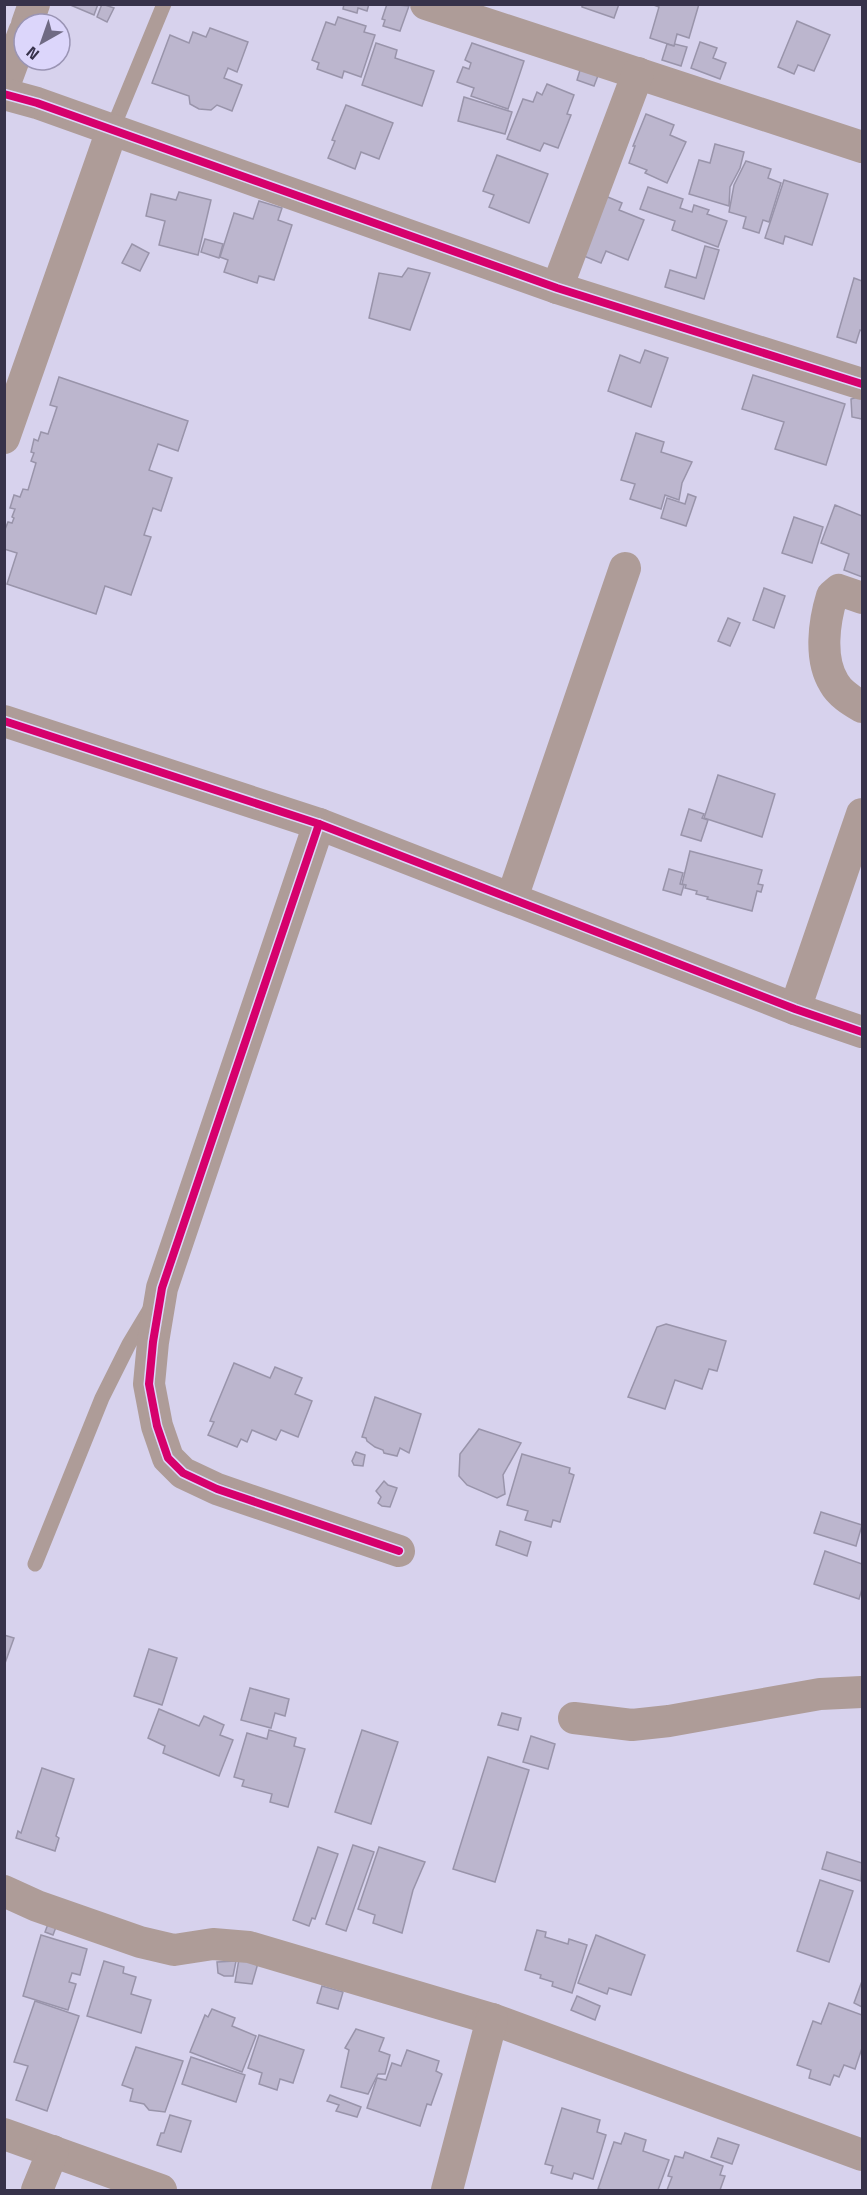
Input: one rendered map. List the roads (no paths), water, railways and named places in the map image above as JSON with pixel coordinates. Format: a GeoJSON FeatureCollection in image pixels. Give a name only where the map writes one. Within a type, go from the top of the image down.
{"type":"FeatureCollection","features":[{"type":"Feature","properties":{"kind":"street"},"geometry":{"type":"LineString","coordinates":[[426,4],[862,147]]}},
{"type":"Feature","properties":{"kind":"street"},"geometry":{"type":"LineString","coordinates":[[4,86],[12,64]]}},
{"type":"Feature","properties":{"kind":"street"},"geometry":{"type":"LineString","coordinates":[[557,288],[638,73]]}},
{"type":"Feature","properties":{"kind":"street"},"geometry":{"type":"LineString","coordinates":[[4,94],[37,103],[557,288],[862,384]]}},
{"type":"Feature","properties":{"kind":"street"},"geometry":{"type":"LineString","coordinates":[[4,438],[112,130]]}},
{"type":"Feature","properties":{"kind":"street"},"geometry":{"type":"LineString","coordinates":[[512,898],[625,568]]}},
{"type":"Feature","properties":{"kind":"street"},"geometry":{"type":"LineString","coordinates":[[862,598],[839,590],[832,596],[825,642],[826,664],[834,684],[849,699],[862,707]]}},
{"type":"Feature","properties":{"kind":"street"},"geometry":{"type":"LineString","coordinates":[[4,721],[319,824],[795,1009],[862,1032]]}},
{"type":"Feature","properties":{"kind":"street"},"geometry":{"type":"LineString","coordinates":[[795,1009],[862,814]]}},
{"type":"Feature","properties":{"kind":"street"},"geometry":{"type":"LineString","coordinates":[[319,824],[162,1288],[153,1341],[149,1384],[157,1426],[168,1458],[183,1473],[217,1489],[399,1551]]}},
{"type":"Feature","properties":{"kind":"street"},"geometry":{"type":"LineString","coordinates":[[574,1718],[632,1725],[669,1721],[820,1694],[862,1692]]}},
{"type":"Feature","properties":{"kind":"street"},"geometry":{"type":"LineString","coordinates":[[4,1891],[37,1906],[140,1942],[174,1950],[213,1944],[249,1947],[492,2019],[862,2155]]}},
{"type":"Feature","properties":{"kind":"street"},"geometry":{"type":"LineString","coordinates":[[447,2190],[492,2019]]}},
{"type":"Feature","properties":{"kind":"street"},"geometry":{"type":"LineString","coordinates":[[4,2134],[161,2190]]}},
{"type":"Feature","properties":{"kind":"street"},"geometry":{"type":"LineString","coordinates":[[37,2190],[53,2151]]}},
{"type":"Feature","properties":{"kind":"lane"},"geometry":{"type":"LineString","coordinates":[[112,130],[164,4]]}},
{"type":"Feature","properties":{"kind":"lane"},"geometry":{"type":"LineString","coordinates":[[35,1564],[102,1398],[129,1344],[162,1288]]}}]}
